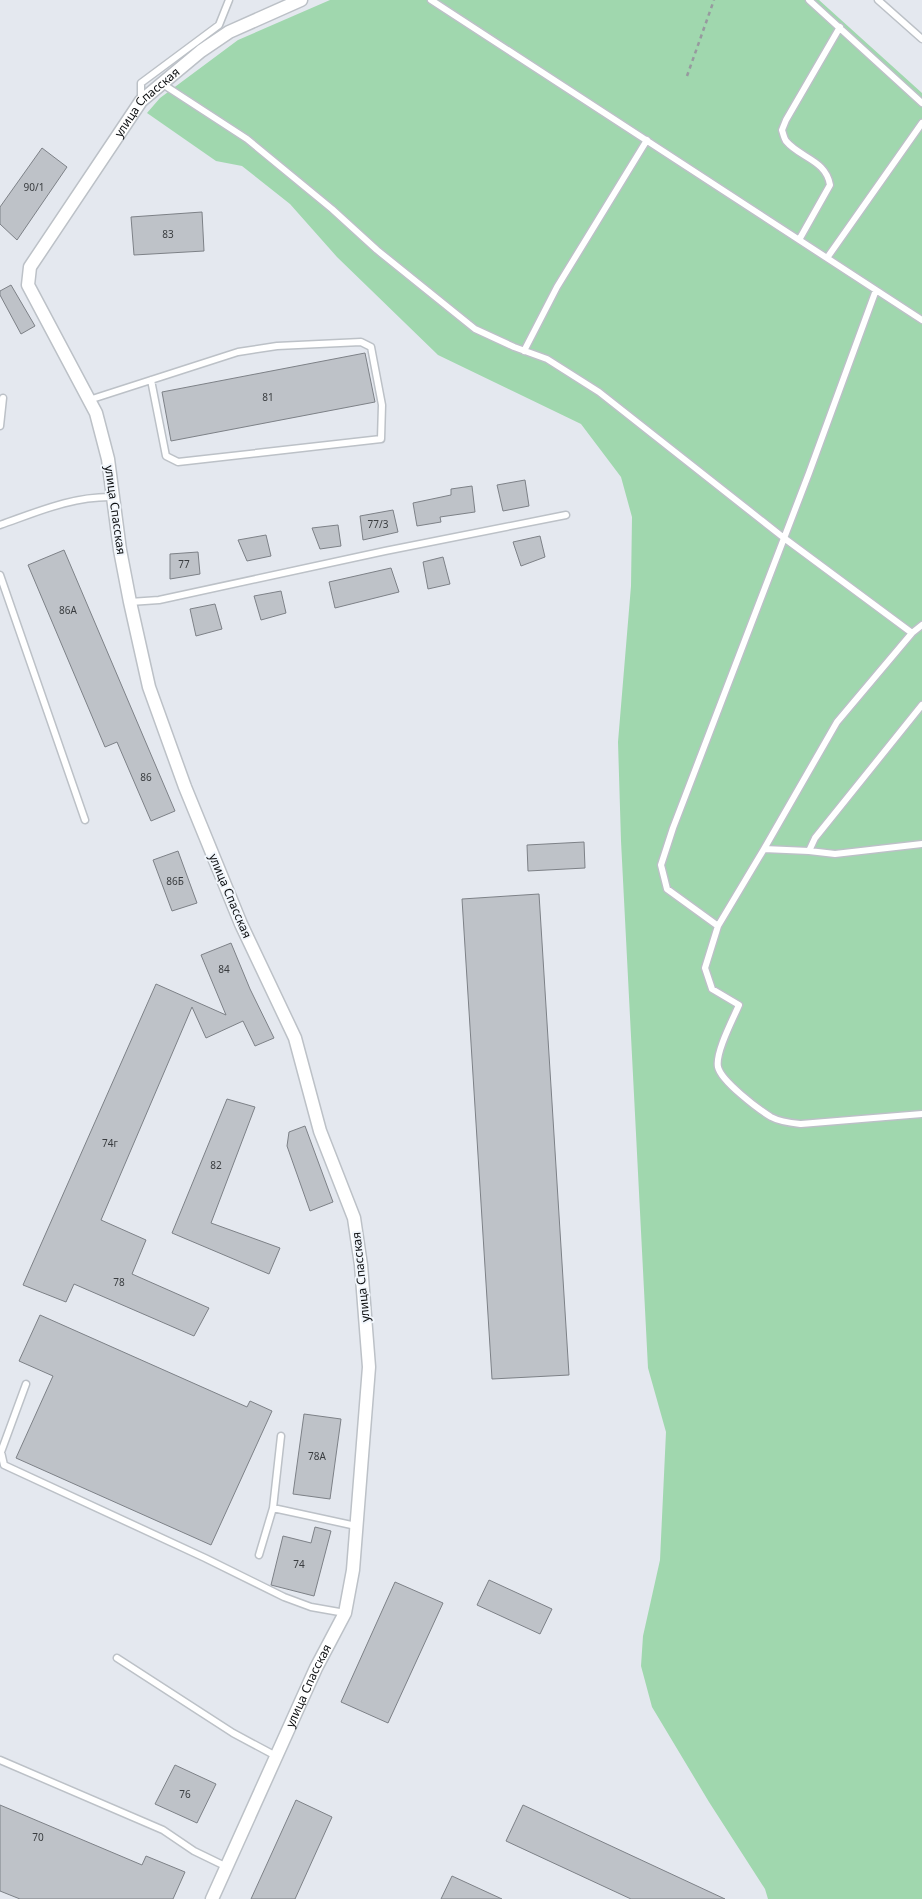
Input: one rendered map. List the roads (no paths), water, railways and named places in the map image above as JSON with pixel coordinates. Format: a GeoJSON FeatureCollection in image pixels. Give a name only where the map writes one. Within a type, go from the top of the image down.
{"type":"FeatureCollection","features":[{"type":"Feature","properties":{"kind":"street","name":"улица Спасская"},"geometry":{"type":"LineString","coordinates":[[212,1899],[316,1668],[345,1613],[352,1570],[370,1367],[361,1265],[354,1218],[320,1131],[295,1038],[241,924],[185,787],[150,687],[130,602],[120,550],[108,459],[96,413],[28,285],[30,267],[141,101],[201,51],[228,32],[301,0]]}},
{"type":"Feature","properties":{"kind":"lane"},"geometry":{"type":"LineString","coordinates":[[141,101],[141,83],[219,24],[229,0]]}},
{"type":"Feature","properties":{"kind":"lane"},"geometry":{"type":"LineString","coordinates":[[431,0],[922,320]]}},
{"type":"Feature","properties":{"kind":"lane"},"geometry":{"type":"LineString","coordinates":[[809,0],[922,103]]}},
{"type":"Feature","properties":{"kind":"lane"},"geometry":{"type":"LineString","coordinates":[[878,0],[922,39]]}},
{"type":"Feature","properties":{"kind":"lane"},"geometry":{"type":"LineString","coordinates":[[799,240],[830,185],[828,175],[786,141],[782,130],[840,27]]}},
{"type":"Feature","properties":{"kind":"lane"},"geometry":{"type":"LineString","coordinates":[[161,83],[247,139],[332,209],[377,250],[475,329],[547,359],[598,392],[784,538],[912,633]]}},
{"type":"Feature","properties":{"kind":"lane"},"geometry":{"type":"LineString","coordinates":[[827,258],[922,123]]}},
{"type":"Feature","properties":{"kind":"lane"},"geometry":{"type":"LineString","coordinates":[[524,351],[557,287],[646,140]]}},
{"type":"Feature","properties":{"kind":"lane"},"geometry":{"type":"LineString","coordinates":[[718,926],[667,889],[661,866],[673,828],[876,290]]}},
{"type":"Feature","properties":{"kind":"lane"},"geometry":{"type":"LineString","coordinates":[[88,400],[238,352],[277,346],[361,342],[371,347],[375,366],[382,405],[381,439],[178,462],[166,456],[151,380]]}},
{"type":"Feature","properties":{"kind":"lane"},"geometry":{"type":"LineString","coordinates":[[0,426],[3,398]]}},
{"type":"Feature","properties":{"kind":"lane"},"geometry":{"type":"LineString","coordinates":[[0,524],[71,500],[113,497]]}},
{"type":"Feature","properties":{"kind":"lane"},"geometry":{"type":"LineString","coordinates":[[130,602],[159,600],[385,551],[566,515]]}},
{"type":"Feature","properties":{"kind":"lane"},"geometry":{"type":"LineString","coordinates":[[0,575],[85,820]]}},
{"type":"Feature","properties":{"kind":"lane"},"geometry":{"type":"LineString","coordinates":[[922,625],[912,633],[837,722],[718,926],[705,968],[712,989],[738,1004],[719,1054],[718,1066],[724,1079],[771,1117],[787,1123],[801,1124],[922,1114]]}},
{"type":"Feature","properties":{"kind":"lane"},"geometry":{"type":"LineString","coordinates":[[809,851],[815,838],[922,705]]}},
{"type":"Feature","properties":{"kind":"lane"},"geometry":{"type":"LineString","coordinates":[[764,849],[836,854],[922,844]]}},
{"type":"Feature","properties":{"kind":"lane"},"geometry":{"type":"LineString","coordinates":[[26,1384],[1,1452],[4,1465],[205,1558],[284,1597],[311,1607],[345,1613]]}},
{"type":"Feature","properties":{"kind":"lane"},"geometry":{"type":"LineString","coordinates":[[260,1555],[272,1508],[281,1436]]}},
{"type":"Feature","properties":{"kind":"lane"},"geometry":{"type":"LineString","coordinates":[[272,1508],[356,1526]]}},
{"type":"Feature","properties":{"kind":"lane"},"geometry":{"type":"LineString","coordinates":[[117,1658],[233,1734],[276,1756]]}},
{"type":"Feature","properties":{"kind":"lane"},"geometry":{"type":"LineString","coordinates":[[0,1760],[163,1830],[194,1851],[227,1867]]}}]}
